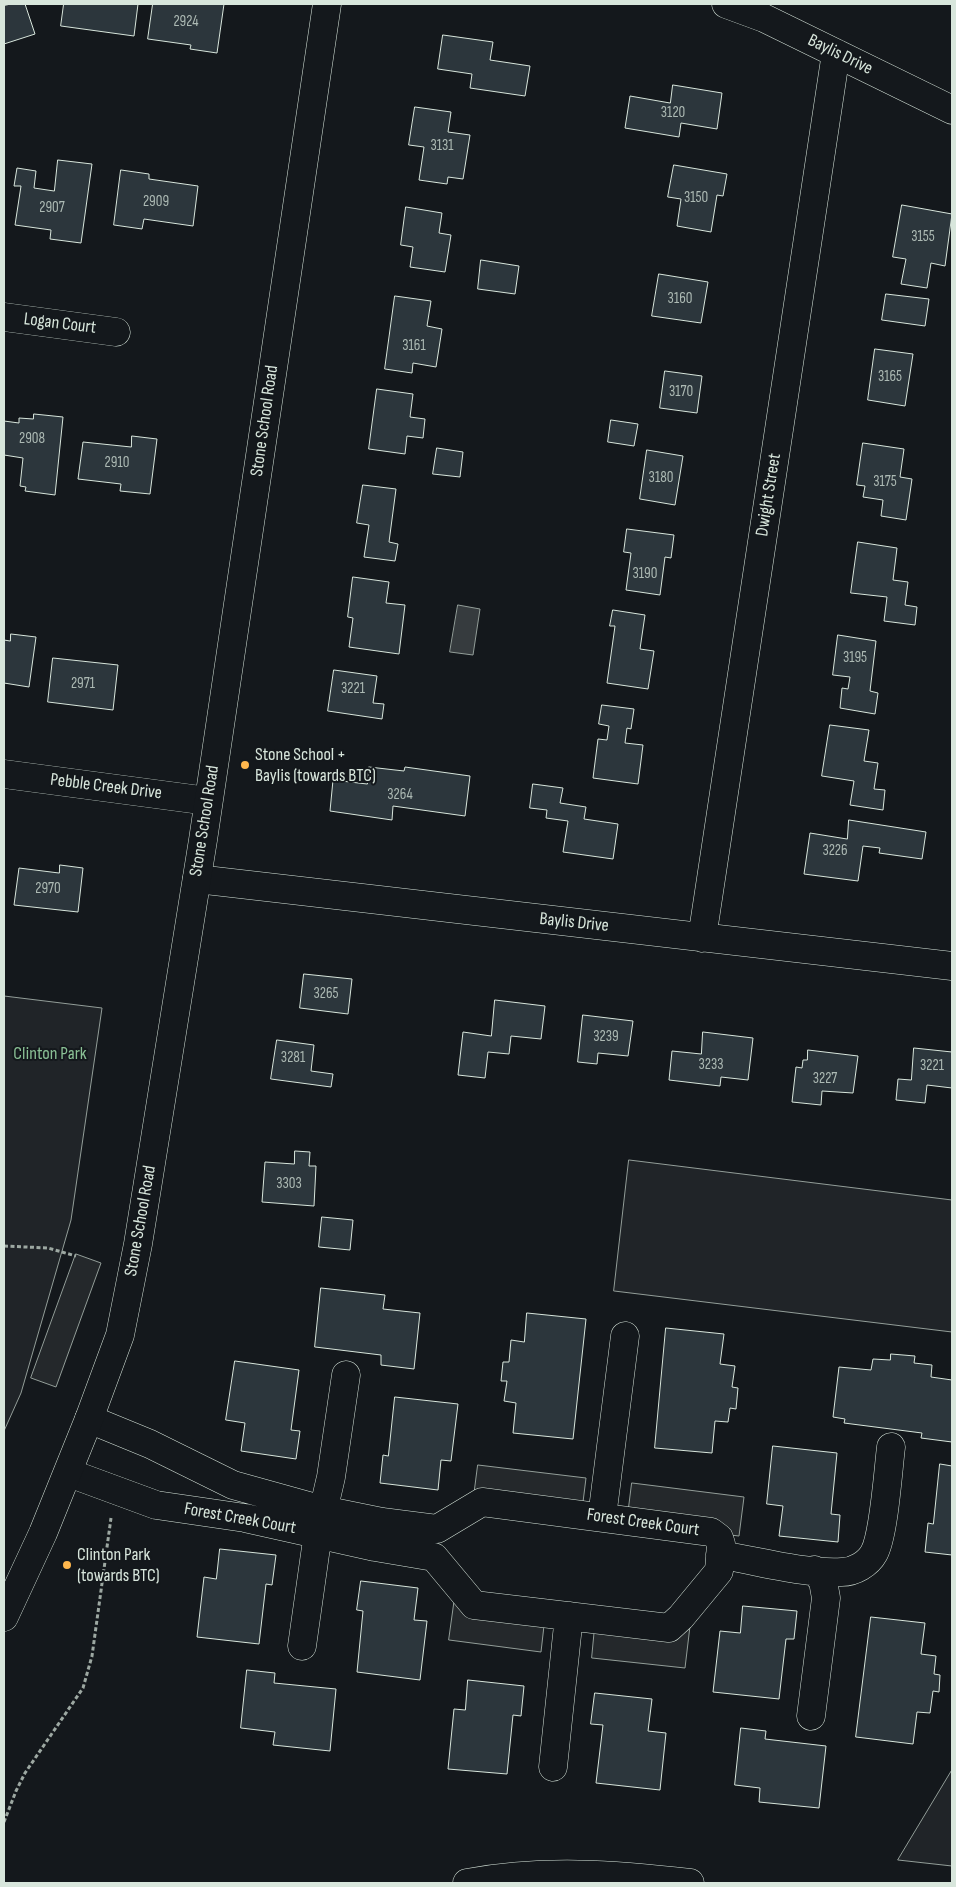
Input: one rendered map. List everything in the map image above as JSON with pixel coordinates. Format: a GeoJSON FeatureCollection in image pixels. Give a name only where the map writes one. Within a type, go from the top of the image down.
{"type":"FeatureCollection","features":[{"type":"Feature","properties":{"kind":"street","name":"Stone School Road"},"geometry":{"type":"LineString","coordinates":[[4,1617],[69,1473],[120,1335],[138,1244],[197,880],[327,4]]}},
{"type":"Feature","properties":{"kind":"street","name":"Baylis Drive"},"geometry":{"type":"LineString","coordinates":[[726,4],[764,18],[952,110]]}},
{"type":"Feature","properties":{"kind":"street","name":"Dwight Street"},"geometry":{"type":"LineString","coordinates":[[702,938],[836,53]]}},
{"type":"Feature","properties":{"kind":"street","name":"Logan Court"},"geometry":{"type":"LineString","coordinates":[[4,318],[116,332]]}},
{"type":"Feature","properties":{"kind":"street","name":"Pebble Creek Drive"},"geometry":{"type":"LineString","coordinates":[[4,774],[208,801]]}},
{"type":"Feature","properties":{"kind":"street","name":"Baylis Drive"},"geometry":{"type":"LineString","coordinates":[[197,880],[952,966]]}},
{"type":"Feature","properties":{"kind":"street"},"geometry":{"type":"LineString","coordinates":[[602,1517],[625,1336]]}},
{"type":"Feature","properties":{"kind":"street"},"geometry":{"type":"LineString","coordinates":[[302,1646],[346,1375]]}},
{"type":"Feature","properties":{"kind":"street","name":"Forest Creek Court"},"geometry":{"type":"LineString","coordinates":[[69,1473],[156,1505],[245,1518],[321,1522],[382,1522],[437,1529],[482,1502],[711,1532],[719,1538],[719,1571],[681,1618],[669,1628],[474,1605],[434,1557],[375,1547],[321,1522],[233,1485],[150,1444],[89,1419]]}},
{"type":"Feature","properties":{"kind":"street"},"geometry":{"type":"LineString","coordinates":[[720,1554],[768,1564],[814,1570],[844,1572],[864,1565],[874,1553],[880,1529],[891,1447]]}},
{"type":"Feature","properties":{"kind":"street"},"geometry":{"type":"LineString","coordinates":[[434,1557],[437,1529]]}},
{"type":"Feature","properties":{"kind":"street"},"geometry":{"type":"LineString","coordinates":[[811,1716],[826,1598],[823,1581],[814,1570]]}},
{"type":"Feature","properties":{"kind":"street"},"geometry":{"type":"LineString","coordinates":[[554,1767],[569,1616]]}},
{"type":"Feature","properties":{"kind":"street"},"geometry":{"type":"LineString","coordinates":[[467,1883],[549,1873],[608,1874],[680,1883]]}},
{"type":"Feature","properties":{"kind":"path"},"geometry":{"type":"LineString","coordinates":[[4,1246],[48,1248],[76,1256]]}},
{"type":"Feature","properties":{"kind":"path"},"geometry":{"type":"LineString","coordinates":[[4,1822],[16,1791],[26,1773],[83,1688],[92,1656],[112,1508]]}},
{"type":"Feature","properties":{"kind":"green space","name":"Clinton Park"},"geometry":{"type":"Polygon","coordinates":[[[4,996],[102,1008],[71,1220],[21,1393],[4,1431],[4,996]]]}},
{"type":"Feature","properties":{"kind":"green space"},"geometry":{"type":"Polygon","coordinates":[[[629,1160],[952,1200],[952,1332],[614,1291],[629,1160]]]}},
{"type":"Feature","properties":{"kind":"green space"},"geometry":{"type":"Polygon","coordinates":[[[952,1770],[952,1866],[898,1860],[952,1770]]]}},
{"type":"Feature","properties":{"kind":"shaded area"},"geometry":{"type":"Polygon","coordinates":[[[458,605],[480,609],[473,655],[450,652],[458,605]]]}},
{"type":"Feature","properties":{"kind":"shaded area"},"geometry":{"type":"Polygon","coordinates":[[[76,1254],[101,1263],[56,1387],[31,1378],[76,1254]]]}},
{"type":"Feature","properties":{"kind":"shaded area"},"geometry":{"type":"Polygon","coordinates":[[[478,1465],[586,1478],[581,1518],[473,1504],[478,1465]]]}},
{"type":"Feature","properties":{"kind":"shaded area"},"geometry":{"type":"Polygon","coordinates":[[[632,1483],[744,1497],[739,1536],[627,1523],[632,1483]]]}},
{"type":"Feature","properties":{"kind":"shaded area"},"geometry":{"type":"Polygon","coordinates":[[[455,1597],[546,1608],[541,1652],[449,1640],[455,1597]]]}},
{"type":"Feature","properties":{"kind":"shaded area"},"geometry":{"type":"Polygon","coordinates":[[[596,1616],[690,1626],[685,1668],[592,1658],[596,1616]]]}},
{"type":"Feature","properties":{"kind":"building"},"geometry":{"type":"Polygon","coordinates":[[[25,4],[35,34],[4,44],[4,6],[25,4]]]}},
{"type":"Feature","properties":{"kind":"building"},"geometry":{"type":"Polygon","coordinates":[[[64,4],[138,4],[134,36],[61,26],[64,4]]]}},
{"type":"Feature","properties":{"kind":"building"},"geometry":{"type":"Polygon","coordinates":[[[153,4],[224,4],[217,53],[190,49],[191,45],[148,39],[153,4]]]}},
{"type":"Feature","properties":{"kind":"building"},"geometry":{"type":"Polygon","coordinates":[[[443,35],[493,42],[490,60],[530,66],[525,96],[470,88],[472,74],[438,69],[443,35]]]}},
{"type":"Feature","properties":{"kind":"building"},"geometry":{"type":"Polygon","coordinates":[[[673,85],[722,93],[717,129],[681,123],[679,137],[625,128],[630,96],[670,103],[673,85]]]}},
{"type":"Feature","properties":{"kind":"building"},"geometry":{"type":"Polygon","coordinates":[[[415,107],[451,112],[448,132],[470,135],[463,179],[448,177],[447,184],[419,180],[424,147],[409,145],[415,107]]]}},
{"type":"Feature","properties":{"kind":"building"},"geometry":{"type":"Polygon","coordinates":[[[58,160],[92,164],[81,243],[50,239],[51,230],[15,225],[21,186],[14,186],[17,168],[36,171],[34,188],[54,191],[58,160]]]}},
{"type":"Feature","properties":{"kind":"building"},"geometry":{"type":"Polygon","coordinates":[[[674,165],[727,174],[723,196],[717,195],[711,232],[677,226],[681,199],[668,197],[674,165]]]}},
{"type":"Feature","properties":{"kind":"building"},"geometry":{"type":"Polygon","coordinates":[[[121,170],[149,174],[149,179],[198,186],[193,226],[144,219],[142,229],[114,225],[121,170]]]}},
{"type":"Feature","properties":{"kind":"building"},"geometry":{"type":"Polygon","coordinates":[[[902,205],[952,214],[945,266],[931,263],[927,288],[901,284],[906,259],[893,257],[902,205]]]}},
{"type":"Feature","properties":{"kind":"building"},"geometry":{"type":"Polygon","coordinates":[[[406,207],[442,213],[439,233],[451,235],[445,272],[410,267],[413,247],[401,245],[406,207]]]}},
{"type":"Feature","properties":{"kind":"building"},"geometry":{"type":"Polygon","coordinates":[[[481,260],[519,266],[515,294],[478,289],[481,260]]]}},
{"type":"Feature","properties":{"kind":"building"},"geometry":{"type":"Polygon","coordinates":[[[659,274],[708,282],[701,323],[652,316],[659,274]]]}},
{"type":"Feature","properties":{"kind":"building"},"geometry":{"type":"Polygon","coordinates":[[[886,294],[929,299],[925,326],[882,320],[886,294]]]}},
{"type":"Feature","properties":{"kind":"building"},"geometry":{"type":"Polygon","coordinates":[[[395,296],[431,301],[427,326],[442,329],[436,367],[413,363],[412,373],[385,369],[395,296]]]}},
{"type":"Feature","properties":{"kind":"building"},"geometry":{"type":"Polygon","coordinates":[[[875,349],[913,354],[905,406],[868,400],[875,349]]]}},
{"type":"Feature","properties":{"kind":"building"},"geometry":{"type":"Polygon","coordinates":[[[665,371],[702,376],[697,413],[660,408],[665,371]]]}},
{"type":"Feature","properties":{"kind":"building"},"geometry":{"type":"Polygon","coordinates":[[[377,389],[413,394],[410,417],[425,419],[423,438],[407,436],[405,454],[369,449],[377,389]]]}},
{"type":"Feature","properties":{"kind":"building"},"geometry":{"type":"Polygon","coordinates":[[[34,414],[63,417],[55,495],[25,491],[26,487],[20,486],[23,458],[4,455],[4,421],[19,423],[19,418],[33,419],[34,414]]]}},
{"type":"Feature","properties":{"kind":"building"},"geometry":{"type":"Polygon","coordinates":[[[611,420],[638,424],[634,446],[608,442],[611,420]]]}},
{"type":"Feature","properties":{"kind":"building"},"geometry":{"type":"Polygon","coordinates":[[[132,436],[157,439],[150,494],[120,491],[121,484],[78,479],[83,442],[131,447],[132,436]]]}},
{"type":"Feature","properties":{"kind":"building"},"geometry":{"type":"Polygon","coordinates":[[[863,443],[904,449],[900,477],[912,479],[906,520],[881,516],[883,500],[863,497],[865,486],[857,485],[863,443]]]}},
{"type":"Feature","properties":{"kind":"building"},"geometry":{"type":"Polygon","coordinates":[[[437,448],[463,452],[460,477],[433,474],[437,448]]]}},
{"type":"Feature","properties":{"kind":"building"},"geometry":{"type":"Polygon","coordinates":[[[647,450],[683,456],[675,505],[640,499],[647,450]]]}},
{"type":"Feature","properties":{"kind":"building"},"geometry":{"type":"Polygon","coordinates":[[[363,485],[396,489],[389,542],[398,544],[395,561],[364,557],[369,525],[357,523],[363,485]]]}},
{"type":"Feature","properties":{"kind":"building"},"geometry":{"type":"Polygon","coordinates":[[[627,529],[674,535],[671,558],[665,557],[660,595],[626,590],[631,553],[624,552],[627,529]]]}},
{"type":"Feature","properties":{"kind":"building"},"geometry":{"type":"Polygon","coordinates":[[[858,542],[897,548],[893,580],[908,582],[905,605],[917,607],[915,625],[884,621],[887,597],[851,593],[858,542]]]}},
{"type":"Feature","properties":{"kind":"building"},"geometry":{"type":"Polygon","coordinates":[[[353,577],[389,582],[386,603],[405,605],[399,654],[349,647],[353,618],[348,617],[353,577]]]}},
{"type":"Feature","properties":{"kind":"building"},"geometry":{"type":"Polygon","coordinates":[[[613,610],[645,615],[640,649],[654,651],[648,689],[607,683],[615,626],[610,626],[613,610]]]}},
{"type":"Feature","properties":{"kind":"building"},"geometry":{"type":"Polygon","coordinates":[[[11,634],[36,637],[29,687],[4,683],[4,640],[10,641],[11,634]]]}},
{"type":"Feature","properties":{"kind":"building"},"geometry":{"type":"Polygon","coordinates":[[[838,635],[876,641],[870,691],[878,693],[875,714],[840,708],[842,688],[848,689],[850,677],[833,675],[838,635]]]}},
{"type":"Feature","properties":{"kind":"building"},"geometry":{"type":"Polygon","coordinates":[[[53,658],[118,665],[113,710],[48,702],[53,658]]]}},
{"type":"Feature","properties":{"kind":"building"},"geometry":{"type":"Polygon","coordinates":[[[334,670],[377,676],[373,703],[384,704],[382,719],[328,711],[334,670]]]}},
{"type":"Feature","properties":{"kind":"building"},"geometry":{"type":"Polygon","coordinates":[[[602,705],[634,709],[631,729],[627,728],[625,743],[643,745],[638,784],[593,778],[598,739],[607,740],[609,726],[599,724],[602,705]]]}},
{"type":"Feature","properties":{"kind":"building"},"geometry":{"type":"Polygon","coordinates":[[[830,725],[869,730],[864,761],[878,763],[874,789],[885,790],[883,810],[850,805],[854,781],[822,776],[830,725]]]}},
{"type":"Feature","properties":{"kind":"building"},"geometry":{"type":"Polygon","coordinates":[[[369,767],[404,771],[405,767],[470,776],[465,816],[393,806],[392,820],[330,811],[333,780],[367,784],[369,767]]]}},
{"type":"Feature","properties":{"kind":"building"},"geometry":{"type":"Polygon","coordinates":[[[533,784],[563,788],[560,803],[586,807],[584,819],[618,824],[613,859],[563,852],[568,821],[546,818],[547,810],[530,808],[533,784]]]}},
{"type":"Feature","properties":{"kind":"building"},"geometry":{"type":"Polygon","coordinates":[[[849,820],[926,832],[922,859],[879,853],[880,848],[863,846],[858,881],[804,874],[810,833],[847,839],[849,820]]]}},
{"type":"Feature","properties":{"kind":"building"},"geometry":{"type":"Polygon","coordinates":[[[60,865],[83,868],[78,912],[14,905],[19,868],[59,873],[60,865]]]}},
{"type":"Feature","properties":{"kind":"building"},"geometry":{"type":"Polygon","coordinates":[[[304,974],[352,979],[348,1014],[300,1008],[304,974]]]}},
{"type":"Feature","properties":{"kind":"building"},"geometry":{"type":"Polygon","coordinates":[[[495,1000],[545,1006],[541,1039],[511,1036],[509,1054],[488,1052],[485,1078],[458,1075],[463,1032],[491,1036],[495,1000]]]}},
{"type":"Feature","properties":{"kind":"building"},"geometry":{"type":"Polygon","coordinates":[[[583,1015],[633,1021],[628,1056],[598,1053],[597,1064],[578,1062],[583,1015]]]}},
{"type":"Feature","properties":{"kind":"building"},"geometry":{"type":"Polygon","coordinates":[[[703,1032],[753,1038],[748,1080],[721,1077],[720,1086],[669,1080],[672,1051],[701,1054],[703,1032]]]}},
{"type":"Feature","properties":{"kind":"building"},"geometry":{"type":"Polygon","coordinates":[[[277,1040],[314,1045],[311,1071],[333,1074],[331,1087],[271,1079],[277,1040]]]}},
{"type":"Feature","properties":{"kind":"building"},"geometry":{"type":"Polygon","coordinates":[[[914,1048],[952,1052],[952,1088],[927,1085],[925,1103],[896,1100],[898,1079],[911,1080],[914,1048]]]}},
{"type":"Feature","properties":{"kind":"building"},"geometry":{"type":"Polygon","coordinates":[[[808,1050],[858,1056],[853,1093],[822,1091],[821,1105],[792,1102],[796,1067],[802,1068],[803,1060],[807,1060],[808,1050]]]}},
{"type":"Feature","properties":{"kind":"building"},"geometry":{"type":"Polygon","coordinates":[[[295,1151],[310,1152],[309,1166],[316,1166],[314,1206],[262,1202],[265,1162],[294,1164],[295,1151]]]}},
{"type":"Feature","properties":{"kind":"building"},"geometry":{"type":"Polygon","coordinates":[[[322,1217],[353,1220],[350,1250],[319,1247],[322,1217]]]}},
{"type":"Feature","properties":{"kind":"building"},"geometry":{"type":"Polygon","coordinates":[[[321,1288],[385,1295],[383,1309],[420,1313],[414,1369],[381,1365],[381,1355],[315,1347],[321,1288]]]}},
{"type":"Feature","properties":{"kind":"building"},"geometry":{"type":"Polygon","coordinates":[[[527,1313],[586,1319],[573,1439],[513,1433],[516,1403],[504,1401],[507,1381],[501,1381],[503,1362],[509,1362],[511,1340],[524,1342],[527,1313]]]}},
{"type":"Feature","properties":{"kind":"building"},"geometry":{"type":"Polygon","coordinates":[[[666,1328],[724,1334],[720,1364],[735,1366],[732,1387],[738,1388],[736,1409],[730,1408],[728,1422],[715,1421],[712,1453],[655,1448],[666,1328]]]}},
{"type":"Feature","properties":{"kind":"building"},"geometry":{"type":"Polygon","coordinates":[[[891,1354],[915,1356],[914,1363],[932,1365],[931,1377],[952,1380],[952,1442],[921,1438],[922,1433],[844,1423],[845,1419],[833,1417],[839,1367],[871,1370],[873,1359],[890,1360],[891,1354]]]}},
{"type":"Feature","properties":{"kind":"building"},"geometry":{"type":"Polygon","coordinates":[[[235,1361],[299,1370],[291,1430],[300,1431],[296,1459],[241,1451],[245,1423],[226,1420],[235,1361]]]}},
{"type":"Feature","properties":{"kind":"building"},"geometry":{"type":"Polygon","coordinates":[[[395,1397],[458,1404],[451,1461],[441,1460],[438,1490],[380,1483],[383,1455],[388,1456],[395,1397]]]}},
{"type":"Feature","properties":{"kind":"building"},"geometry":{"type":"Polygon","coordinates":[[[773,1446],[837,1453],[831,1514],[840,1515],[838,1542],[779,1536],[783,1506],[767,1504],[773,1446]]]}},
{"type":"Feature","properties":{"kind":"building"},"geometry":{"type":"Polygon","coordinates":[[[940,1464],[952,1466],[952,1555],[925,1552],[928,1523],[933,1524],[940,1464]]]}},
{"type":"Feature","properties":{"kind":"building"},"geometry":{"type":"Polygon","coordinates":[[[220,1549],[276,1555],[272,1585],[266,1584],[259,1644],[197,1637],[204,1577],[216,1579],[220,1549]]]}},
{"type":"Feature","properties":{"kind":"building"},"geometry":{"type":"Polygon","coordinates":[[[361,1581],[418,1588],[414,1620],[427,1621],[420,1680],[357,1672],[363,1611],[357,1610],[361,1581]]]}},
{"type":"Feature","properties":{"kind":"building"},"geometry":{"type":"Polygon","coordinates":[[[743,1606],[797,1611],[794,1639],[786,1639],[779,1699],[713,1692],[720,1631],[740,1633],[743,1606]]]}},
{"type":"Feature","properties":{"kind":"building"},"geometry":{"type":"Polygon","coordinates":[[[871,1617],[925,1623],[921,1654],[936,1656],[934,1674],[940,1675],[939,1692],[933,1691],[930,1713],[917,1712],[913,1744],[856,1737],[871,1617]]]}},
{"type":"Feature","properties":{"kind":"building"},"geometry":{"type":"Polygon","coordinates":[[[247,1670],[275,1673],[274,1683],[336,1689],[330,1751],[273,1745],[275,1732],[241,1728],[247,1670]]]}},
{"type":"Feature","properties":{"kind":"building"},"geometry":{"type":"Polygon","coordinates":[[[468,1680],[524,1686],[521,1716],[513,1715],[507,1774],[448,1769],[454,1709],[465,1710],[468,1680]]]}},
{"type":"Feature","properties":{"kind":"building"},"geometry":{"type":"Polygon","coordinates":[[[595,1693],[652,1699],[648,1731],[666,1733],[660,1790],[596,1783],[603,1725],[591,1724],[595,1693]]]}},
{"type":"Feature","properties":{"kind":"building"},"geometry":{"type":"Polygon","coordinates":[[[741,1728],[766,1731],[765,1739],[826,1746],[819,1808],[759,1802],[760,1788],[735,1785],[741,1728]]]}},
{"type":"Feature","properties":{"kind":"place","name":"Stone School + Baylis (towards BTC)"},"geometry":{"type":"Point","coordinates":[245,765]}},
{"type":"Feature","properties":{"kind":"place","name":"Clinton Park (towards BTC)"},"geometry":{"type":"Point","coordinates":[67,1565]}}]}
